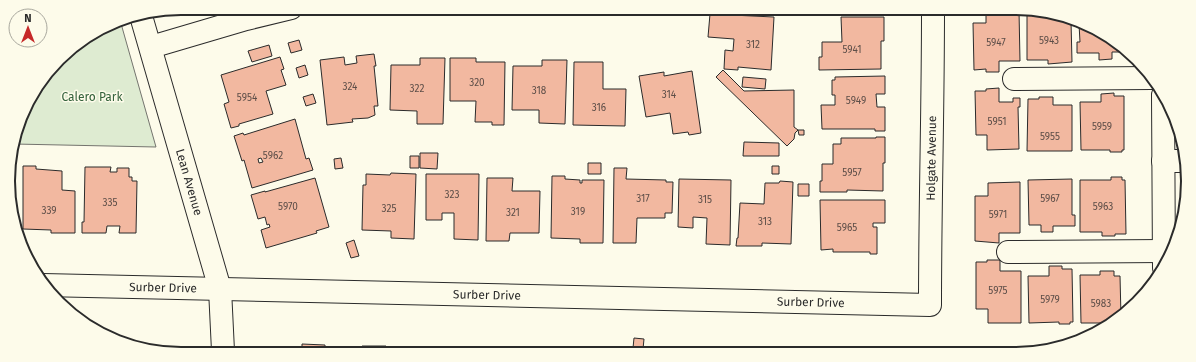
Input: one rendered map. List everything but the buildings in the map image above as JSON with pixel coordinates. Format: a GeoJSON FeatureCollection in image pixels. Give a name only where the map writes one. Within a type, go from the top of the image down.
{"type":"FeatureCollection","features":[{"type":"Feature","properties":{"kind":"street"},"geometry":{"type":"LineString","coordinates":[[151,47],[262,15]]}},
{"type":"Feature","properties":{"kind":"street","name":"Holgate Avenue"},"geometry":{"type":"LineString","coordinates":[[930,305],[933,15]]}},
{"type":"Feature","properties":{"kind":"street","name":"Lean Avenue"},"geometry":{"type":"LineString","coordinates":[[142,20],[220,289],[223,347]]}},
{"type":"Feature","properties":{"kind":"street"},"geometry":{"type":"LineString","coordinates":[[1014,80],[1145,78]]}},
{"type":"Feature","properties":{"kind":"street"},"geometry":{"type":"LineString","coordinates":[[1165,252],[1174,161],[1166,112]]}},
{"type":"Feature","properties":{"kind":"street"},"geometry":{"type":"LineString","coordinates":[[1008,252],[1161,260]]}},
{"type":"Feature","properties":{"kind":"street","name":"Surber Drive"},"geometry":{"type":"LineString","coordinates":[[52,285],[930,305]]}},
{"type":"Feature","properties":{"kind":"green space","name":"Calero Park"},"geometry":{"type":"Polygon","coordinates":[[[122,26],[156,147],[19,144],[32,108],[49,80],[80,49],[98,37],[122,26]]]}}]}
